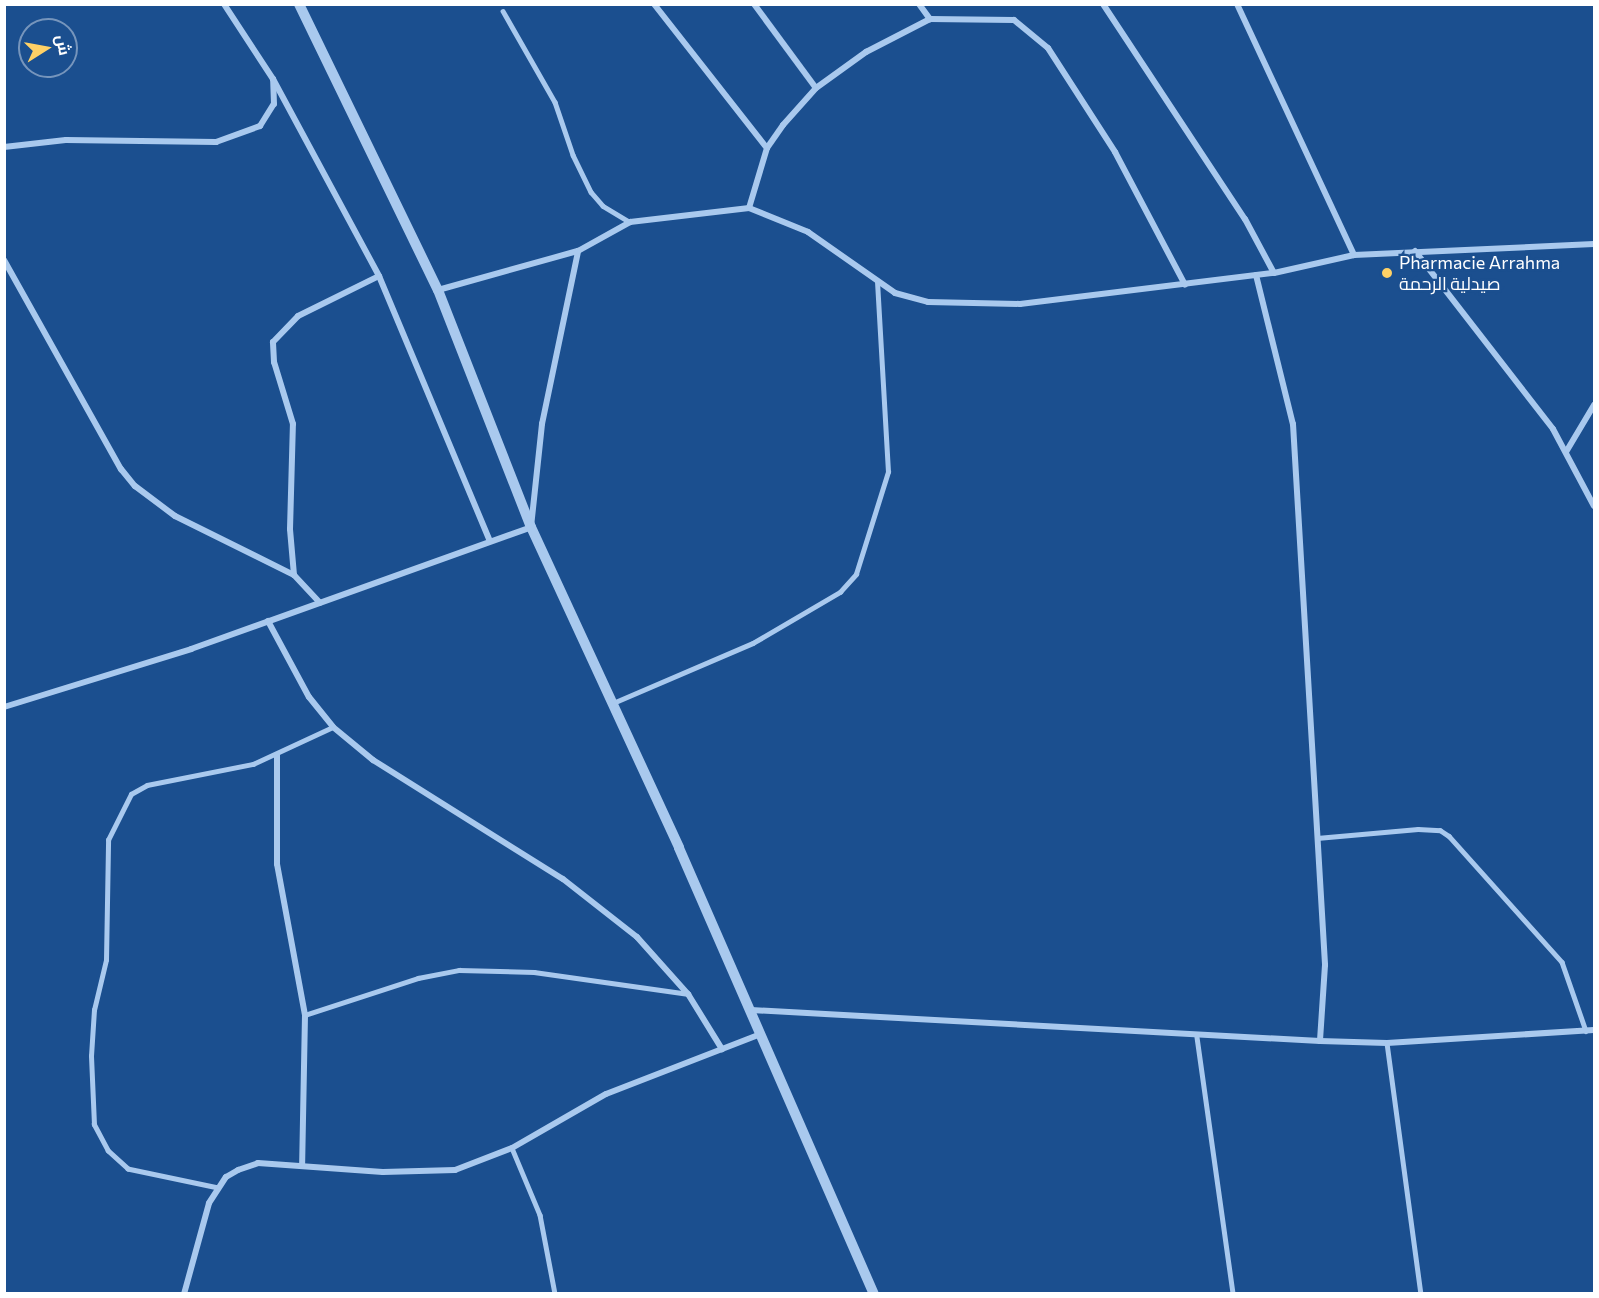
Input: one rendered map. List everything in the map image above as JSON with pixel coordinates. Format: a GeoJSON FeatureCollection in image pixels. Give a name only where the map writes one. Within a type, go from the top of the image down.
{"type":"FeatureCollection","features":[{"type":"Feature","properties":{"kind":"street"},"geometry":{"type":"LineString","coordinates":[[224,4],[273,79],[379,276],[490,541]]}},
{"type":"Feature","properties":{"kind":"street"},"geometry":{"type":"LineString","coordinates":[[299,4],[438,290],[531,527],[751,1010],[874,1293]]}},
{"type":"Feature","properties":{"kind":"street"},"geometry":{"type":"LineString","coordinates":[[654,4],[767,148]]}},
{"type":"Feature","properties":{"kind":"street"},"geometry":{"type":"LineString","coordinates":[[754,4],[816,88]]}},
{"type":"Feature","properties":{"kind":"street"},"geometry":{"type":"LineString","coordinates":[[919,4],[930,19]]}},
{"type":"Feature","properties":{"kind":"street"},"geometry":{"type":"LineString","coordinates":[[1103,4],[1245,219],[1274,273]]}},
{"type":"Feature","properties":{"kind":"street"},"geometry":{"type":"LineString","coordinates":[[1237,4],[1354,255]]}},
{"type":"Feature","properties":{"kind":"street"},"geometry":{"type":"LineString","coordinates":[[749,208],[767,148],[816,88],[866,52],[930,19],[1014,20],[1032,32],[1048,48],[1115,152],[1185,285]]}},
{"type":"Feature","properties":{"kind":"street"},"geometry":{"type":"LineString","coordinates":[[4,147],[66,140],[216,142],[236,138],[270,115],[273,79]]}},
{"type":"Feature","properties":{"kind":"street"},"geometry":{"type":"LineString","coordinates":[[438,290],[578,251],[630,222],[749,208],[808,232],[895,293],[928,302],[1020,304],[1274,273],[1354,255],[1594,244]]}},
{"type":"Feature","properties":{"kind":"street"},"geometry":{"type":"LineString","coordinates":[[531,527],[543,424],[578,251]]}},
{"type":"Feature","properties":{"kind":"street"},"geometry":{"type":"LineString","coordinates":[[1415,251],[1566,452],[1594,506]]}},
{"type":"Feature","properties":{"kind":"street"},"geometry":{"type":"LineString","coordinates":[[4,260],[121,469],[135,486],[175,516],[294,575],[320,603]]}},
{"type":"Feature","properties":{"kind":"street"},"geometry":{"type":"LineString","coordinates":[[1256,275],[1293,424],[1325,965],[1320,1041]]}},
{"type":"Feature","properties":{"kind":"street"},"geometry":{"type":"LineString","coordinates":[[294,575],[290,529],[293,424],[274,362],[273,342],[298,316],[379,276]]}},
{"type":"Feature","properties":{"kind":"street"},"geometry":{"type":"LineString","coordinates":[[1566,452],[1594,405]]}},
{"type":"Feature","properties":{"kind":"street"},"geometry":{"type":"LineString","coordinates":[[4,706],[268,621],[531,527]]}},
{"type":"Feature","properties":{"kind":"street"},"geometry":{"type":"LineString","coordinates":[[268,621],[309,697],[333,727],[373,760],[562,879],[637,937],[688,994],[722,1049]]}},
{"type":"Feature","properties":{"kind":"street"},"geometry":{"type":"LineString","coordinates":[[277,755],[276,864],[305,1015],[302,1166]]}},
{"type":"Feature","properties":{"kind":"street"},"geometry":{"type":"LineString","coordinates":[[751,1010],[1197,1037],[1387,1043],[1594,1030]]}},
{"type":"Feature","properties":{"kind":"street"},"geometry":{"type":"LineString","coordinates":[[184,1293],[209,1203],[226,1177],[258,1163],[383,1172],[455,1170],[512,1148],[606,1094],[761,1034]]}},
{"type":"Feature","properties":{"kind":"lane"},"geometry":{"type":"LineString","coordinates":[[503,11],[555,102],[586,184],[603,206],[630,222]]}},
{"type":"Feature","properties":{"kind":"lane"},"geometry":{"type":"LineString","coordinates":[[612,703],[753,644],[840,592],[856,574],[888,472],[877,281]]}},
{"type":"Feature","properties":{"kind":"lane"},"geometry":{"type":"LineString","coordinates":[[218,1188],[128,1169],[108,1151],[94,1125],[91,1056],[94,1010],[106,960],[108,840],[131,794],[147,785],[277,755],[333,727]]}},
{"type":"Feature","properties":{"kind":"lane"},"geometry":{"type":"LineString","coordinates":[[1317,838],[1425,829],[1449,836],[1562,962],[1586,1031]]}},
{"type":"Feature","properties":{"kind":"lane"},"geometry":{"type":"LineString","coordinates":[[305,1015],[418,978],[459,970],[534,972],[688,994]]}},
{"type":"Feature","properties":{"kind":"lane"},"geometry":{"type":"LineString","coordinates":[[1197,1037],[1233,1293]]}},
{"type":"Feature","properties":{"kind":"lane"},"geometry":{"type":"LineString","coordinates":[[1387,1043],[1421,1293]]}},
{"type":"Feature","properties":{"kind":"lane"},"geometry":{"type":"LineString","coordinates":[[512,1148],[540,1215],[555,1293]]}},
{"type":"Feature","properties":{"kind":"place","name":"Pharmacie Arrahma صيدلية الرحمة"},"geometry":{"type":"Point","coordinates":[1387,273]}}]}
